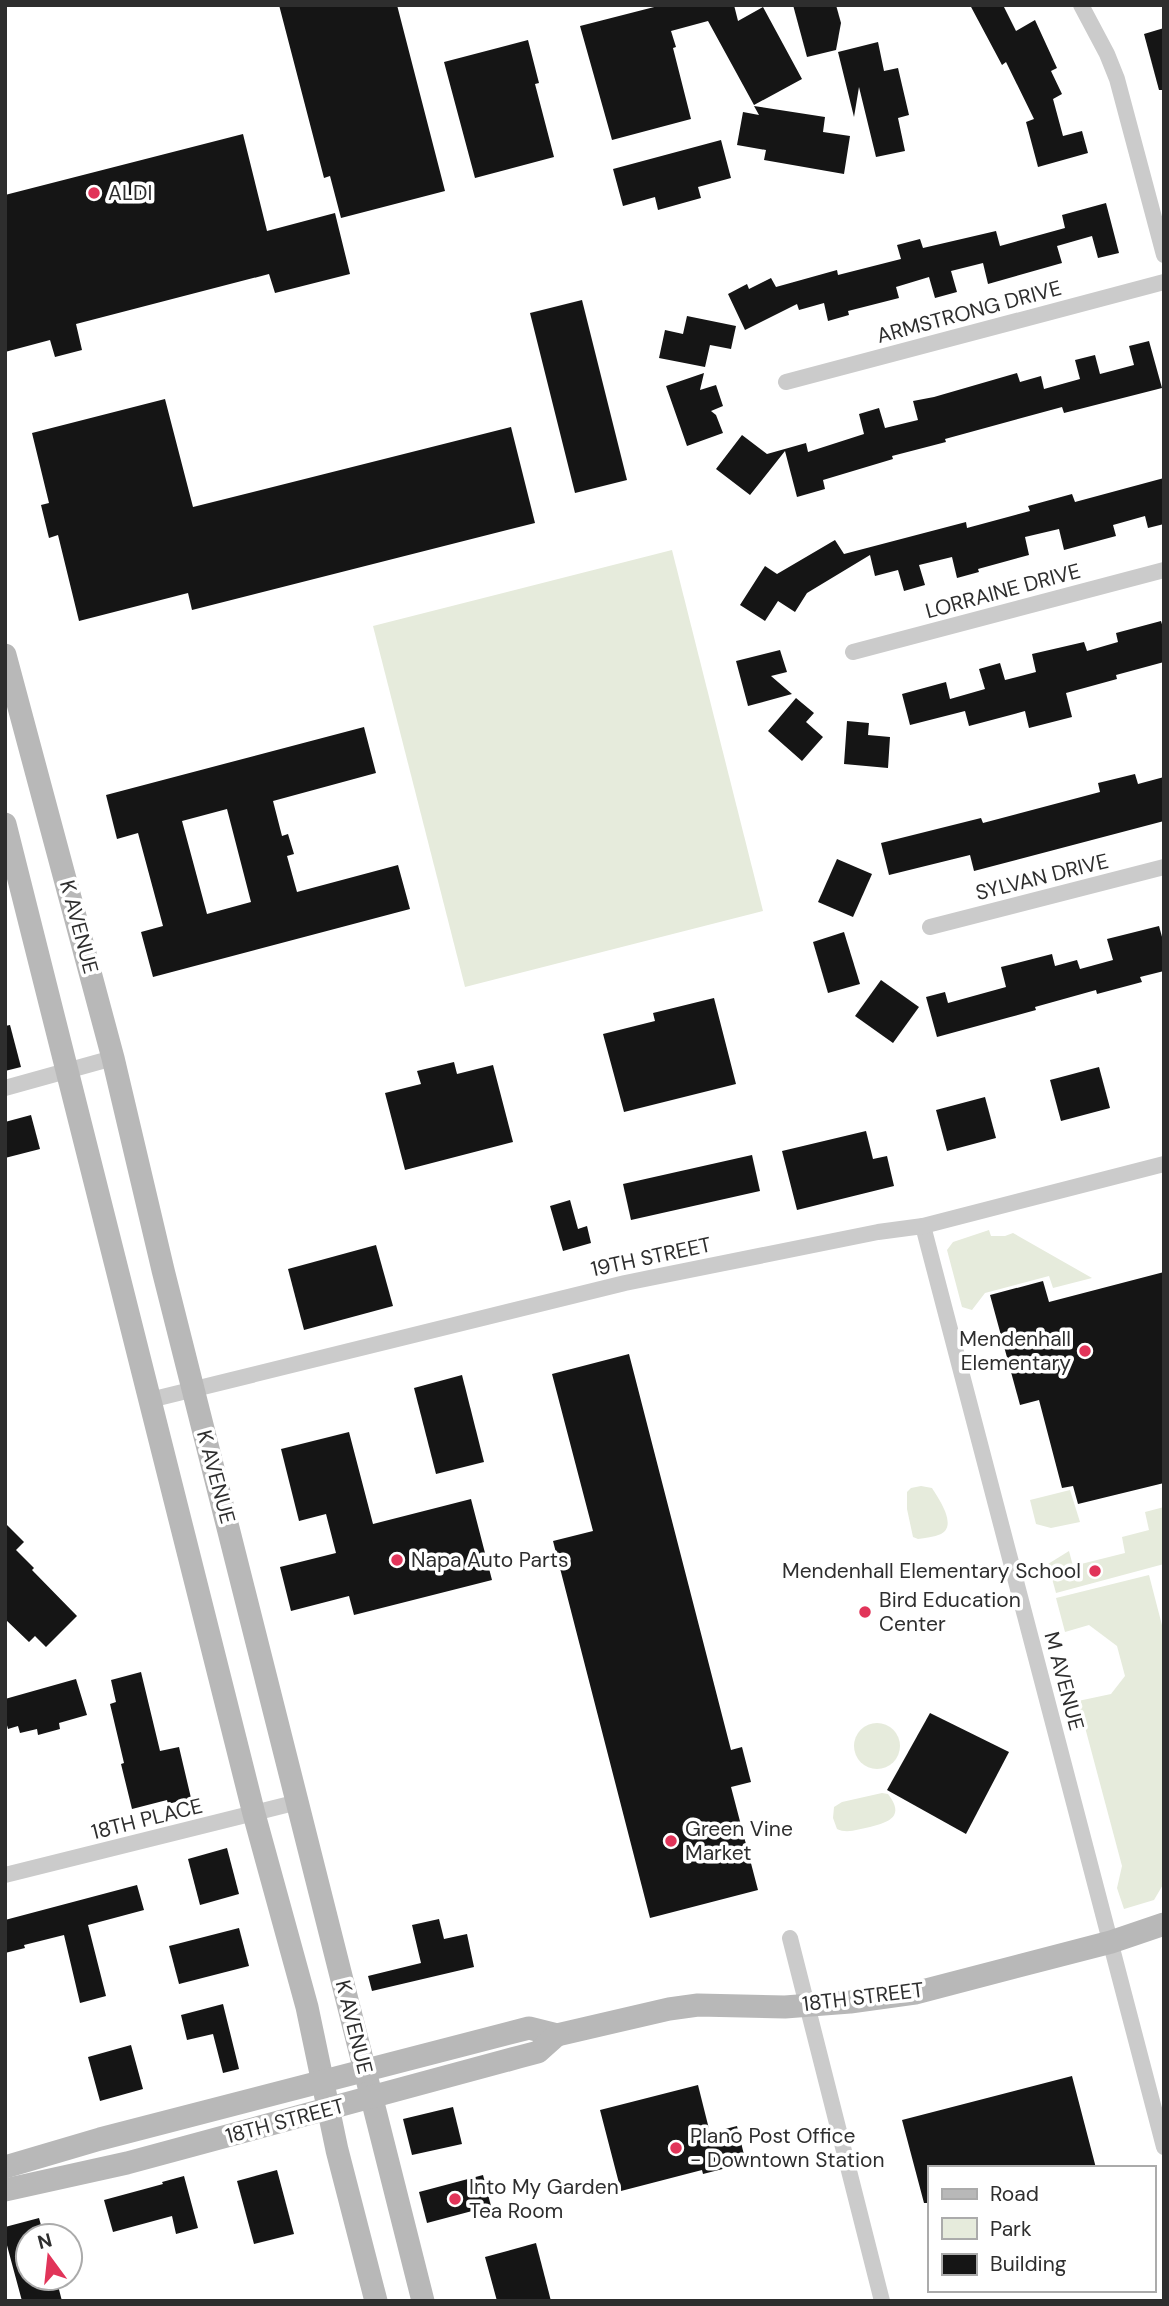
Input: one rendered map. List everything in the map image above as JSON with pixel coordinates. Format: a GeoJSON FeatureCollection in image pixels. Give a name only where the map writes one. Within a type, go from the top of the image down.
{"type":"FeatureCollection","features":[{"type":"Feature","properties":{"kind":"main road","name":"K AVENUE"},"geometry":{"type":"LineString","coordinates":[[7,667],[113,1058],[192,1388],[424,2301]]}},
{"type":"Feature","properties":{"kind":"main road","name":"K AVENUE"},"geometry":{"type":"LineString","coordinates":[[5,824],[254,1814],[307,2007],[328,2109],[376,2301]]}},
{"type":"Feature","properties":{"kind":"main road","name":"18TH STREET"},"geometry":{"type":"LineString","coordinates":[[5,2190],[127,2163],[371,2098],[537,2052],[557,2035],[669,2008],[698,2005],[807,2006],[915,1993],[1111,1942],[1164,1924]]}},
{"type":"Feature","properties":{"kind":"main road","name":"18TH STREET"},"geometry":{"type":"LineString","coordinates":[[5,2167],[100,2139],[529,2028],[557,2035]]}},
{"type":"Feature","properties":{"kind":"street"},"geometry":{"type":"LineString","coordinates":[[1081,5],[1117,79],[1164,255]]}},
{"type":"Feature","properties":{"kind":"street","name":"ARMSTRONG DRIVE"},"geometry":{"type":"LineString","coordinates":[[786,382],[1164,282]]}},
{"type":"Feature","properties":{"kind":"street","name":"LORRAINE DRIVE"},"geometry":{"type":"LineString","coordinates":[[853,652],[1164,570]]}},
{"type":"Feature","properties":{"kind":"street","name":"SYLVAN DRIVE"},"geometry":{"type":"LineString","coordinates":[[930,927],[1164,867]]}},
{"type":"Feature","properties":{"kind":"street"},"geometry":{"type":"LineString","coordinates":[[5,1088],[113,1058]]}},
{"type":"Feature","properties":{"kind":"street","name":"19TH STREET"},"geometry":{"type":"LineString","coordinates":[[150,1400],[625,1283],[877,1232],[923,1226],[1164,1164]]}},
{"type":"Feature","properties":{"kind":"street","name":"M AVENUE"},"geometry":{"type":"LineString","coordinates":[[923,1226],[1164,2147]]}},
{"type":"Feature","properties":{"kind":"street","name":"18TH PLACE"},"geometry":{"type":"LineString","coordinates":[[5,1875],[298,1802]]}},
{"type":"Feature","properties":{"kind":"street"},"geometry":{"type":"LineString","coordinates":[[790,1938],[882,2301]]}},
{"type":"Feature","properties":{"kind":"green space"},"geometry":{"type":"Polygon","coordinates":[[[672,550],[763,911],[465,987],[373,626],[672,550]]]}},
{"type":"Feature","properties":{"kind":"green space"},"geometry":{"type":"Polygon","coordinates":[[[989,1230],[991,1236],[1013,1233],[1092,1278],[1053,1288],[1049,1276],[985,1293],[972,1310],[962,1307],[947,1250],[953,1242],[989,1230]]]}},
{"type":"Feature","properties":{"kind":"green space"},"geometry":{"type":"Polygon","coordinates":[[[911,1488],[932,1488],[945,1511],[948,1524],[941,1534],[918,1539],[913,1537],[907,1509],[907,1492],[911,1488]]]}},
{"type":"Feature","properties":{"kind":"green space"},"geometry":{"type":"Polygon","coordinates":[[[1070,1490],[1080,1522],[1051,1528],[1036,1524],[1030,1500],[1070,1490]]]}},
{"type":"Feature","properties":{"kind":"green space"},"geometry":{"type":"Polygon","coordinates":[[[1164,1507],[1164,1564],[1056,1593],[1048,1564],[1069,1551],[1073,1566],[1125,1553],[1122,1537],[1149,1530],[1145,1512],[1164,1507]]]}},
{"type":"Feature","properties":{"kind":"green space"},"geometry":{"type":"Polygon","coordinates":[[[1149,1575],[1164,1633],[1164,1883],[1154,1900],[1124,1909],[1117,1888],[1122,1866],[1078,1701],[1111,1694],[1125,1676],[1117,1646],[1089,1625],[1065,1632],[1056,1598],[1149,1575]]]}},
{"type":"Feature","properties":{"kind":"green space"},"geometry":{"type":"Polygon","coordinates":[[[877,1723],[886,1724],[893,1730],[899,1737],[899,1755],[893,1762],[886,1768],[877,1769],[868,1768],[861,1762],[855,1755],[854,1746],[855,1737],[861,1730],[868,1724],[877,1723]]]}},
{"type":"Feature","properties":{"kind":"green space"},"geometry":{"type":"Polygon","coordinates":[[[888,1794],[893,1802],[893,1817],[877,1825],[853,1831],[837,1829],[833,1818],[834,1807],[842,1802],[888,1794]]]}},
{"type":"Feature","properties":{"kind":"building"},"geometry":{"type":"Polygon","coordinates":[[[279,5],[397,5],[445,191],[341,218],[330,176],[324,178],[279,5]]]}},
{"type":"Feature","properties":{"kind":"building"},"geometry":{"type":"Polygon","coordinates":[[[662,5],[734,5],[738,21],[763,7],[802,79],[754,105],[708,21],[671,31],[691,119],[612,140],[580,26],[662,5]]]}},
{"type":"Feature","properties":{"kind":"building"},"geometry":{"type":"Polygon","coordinates":[[[793,5],[836,5],[841,23],[836,50],[807,57],[793,5]]]}},
{"type":"Feature","properties":{"kind":"building"},"geometry":{"type":"Polygon","coordinates":[[[970,5],[1003,5],[1016,31],[1035,20],[1057,68],[1051,71],[1062,94],[1053,99],[1063,136],[1082,131],[1088,153],[1038,167],[1026,122],[1034,119],[1006,62],[1002,65],[970,5]]]}},
{"type":"Feature","properties":{"kind":"building"},"geometry":{"type":"Polygon","coordinates":[[[1164,28],[1164,90],[1159,90],[1144,34],[1164,28]]]}},
{"type":"Feature","properties":{"kind":"building"},"geometry":{"type":"Polygon","coordinates":[[[528,40],[539,83],[535,84],[554,157],[475,178],[444,62],[528,40]]]}},
{"type":"Feature","properties":{"kind":"building"},"geometry":{"type":"Polygon","coordinates":[[[878,42],[884,71],[898,68],[909,115],[898,118],[905,151],[876,157],[859,87],[854,117],[838,52],[878,42]]]}},
{"type":"Feature","properties":{"kind":"building"},"geometry":{"type":"Polygon","coordinates":[[[754,106],[825,117],[823,132],[850,136],[844,174],[764,160],[766,150],[737,145],[743,112],[759,115],[754,106]]]}},
{"type":"Feature","properties":{"kind":"building"},"geometry":{"type":"Polygon","coordinates":[[[243,134],[267,231],[335,213],[350,274],[275,293],[269,274],[76,324],[82,350],[55,357],[50,340],[5,352],[5,195],[243,134]]]}},
{"type":"Feature","properties":{"kind":"building"},"geometry":{"type":"Polygon","coordinates":[[[721,140],[731,178],[698,187],[701,198],[658,210],[655,197],[623,206],[613,169],[721,140]]]}},
{"type":"Feature","properties":{"kind":"building"},"geometry":{"type":"Polygon","coordinates":[[[1106,203],[1119,253],[1098,258],[1092,236],[1057,246],[1062,263],[988,284],[983,263],[951,271],[957,292],[935,298],[929,277],[896,287],[899,298],[848,311],[849,315],[828,321],[824,303],[799,310],[797,304],[745,330],[728,294],[747,284],[749,289],[771,278],[776,287],[837,270],[838,275],[901,259],[897,245],[920,239],[923,248],[996,231],[1000,246],[1065,228],[1062,215],[1106,203]]]}},
{"type":"Feature","properties":{"kind":"building"},"geometry":{"type":"Polygon","coordinates":[[[582,300],[627,480],[575,493],[530,313],[582,300]]]}},
{"type":"Feature","properties":{"kind":"building"},"geometry":{"type":"Polygon","coordinates":[[[687,316],[736,326],[731,349],[710,345],[705,367],[659,358],[665,330],[683,334],[687,316]]]}},
{"type":"Feature","properties":{"kind":"building"},"geometry":{"type":"Polygon","coordinates":[[[1149,341],[1162,388],[1064,413],[1062,407],[945,439],[946,442],[892,456],[893,459],[823,480],[825,489],[797,497],[785,451],[750,495],[716,469],[742,435],[767,454],[806,443],[808,452],[864,434],[859,414],[879,408],[885,428],[918,420],[913,401],[1017,373],[1020,382],[1041,376],[1044,389],[1080,379],[1075,360],[1095,355],[1100,374],[1134,365],[1129,346],[1149,341]]]}},
{"type":"Feature","properties":{"kind":"building"},"geometry":{"type":"Polygon","coordinates":[[[704,373],[700,390],[716,385],[723,406],[711,411],[716,415],[723,433],[687,446],[666,386],[704,373]]]}},
{"type":"Feature","properties":{"kind":"building"},"geometry":{"type":"Polygon","coordinates":[[[165,399],[193,507],[511,427],[535,523],[192,610],[188,593],[79,621],[58,535],[49,538],[41,505],[49,503],[32,433],[165,399]]]}},
{"type":"Feature","properties":{"kind":"building"},"geometry":{"type":"Polygon","coordinates":[[[1164,478],[1164,524],[1148,528],[1145,516],[1113,525],[1116,536],[1064,550],[1059,529],[1025,537],[1029,555],[978,569],[979,572],[957,578],[952,557],[919,565],[925,585],[904,591],[898,570],[875,576],[870,555],[807,593],[795,612],[778,601],[765,621],[740,605],[765,566],[777,574],[835,540],[844,554],[966,522],[967,528],[1030,511],[1028,506],[1072,494],[1075,502],[1164,478]]]}},
{"type":"Feature","properties":{"kind":"building"},"geometry":{"type":"Polygon","coordinates":[[[1161,621],[1164,631],[1164,662],[1066,693],[1072,717],[1029,728],[1025,711],[969,726],[965,711],[910,725],[902,694],[946,682],[950,699],[985,689],[979,669],[1000,663],[1005,680],[1036,672],[1032,654],[1084,642],[1087,651],[1118,642],[1116,633],[1161,621]]]}},
{"type":"Feature","properties":{"kind":"building"},"geometry":{"type":"Polygon","coordinates":[[[780,650],[787,672],[771,676],[792,694],[748,706],[736,661],[780,650]]]}},
{"type":"Feature","properties":{"kind":"building"},"geometry":{"type":"Polygon","coordinates":[[[796,698],[814,713],[806,722],[823,737],[802,761],[768,731],[796,698]]]}},
{"type":"Feature","properties":{"kind":"building"},"geometry":{"type":"Polygon","coordinates":[[[847,721],[869,723],[868,735],[890,737],[888,768],[844,764],[847,721]]]}},
{"type":"Feature","properties":{"kind":"building"},"geometry":{"type":"Polygon","coordinates":[[[364,727],[376,773],[273,801],[282,836],[288,834],[294,854],[287,856],[297,892],[398,865],[410,909],[153,977],[141,932],[163,926],[138,833],[117,839],[106,795],[364,727]],[[227,809],[182,821],[207,914],[251,902],[227,809]]]}},
{"type":"Feature","properties":{"kind":"building"},"geometry":{"type":"Polygon","coordinates":[[[1135,774],[1138,784],[1164,777],[1164,821],[974,871],[970,855],[889,875],[881,843],[981,818],[983,823],[1100,792],[1098,783],[1135,774]]]}},
{"type":"Feature","properties":{"kind":"building"},"geometry":{"type":"Polygon","coordinates":[[[837,859],[872,874],[853,917],[818,902],[837,859]]]}},
{"type":"Feature","properties":{"kind":"building"},"geometry":{"type":"Polygon","coordinates":[[[1159,926],[1164,944],[1164,971],[1140,977],[1142,982],[1097,994],[1096,990],[1035,1007],[1036,1010],[937,1037],[926,997],[945,992],[948,1003],[1006,987],[1001,967],[1052,954],[1055,966],[1077,960],[1080,969],[1113,960],[1107,939],[1159,926]]]}},
{"type":"Feature","properties":{"kind":"building"},"geometry":{"type":"Polygon","coordinates":[[[844,932],[860,984],[828,993],[813,942],[844,932]]]}},
{"type":"Feature","properties":{"kind":"building"},"geometry":{"type":"Polygon","coordinates":[[[881,980],[919,1007],[893,1043],[855,1016],[881,980]]]}},
{"type":"Feature","properties":{"kind":"building"},"geometry":{"type":"Polygon","coordinates":[[[714,998],[736,1084],[624,1112],[603,1034],[655,1021],[653,1013],[714,998]]]}},
{"type":"Feature","properties":{"kind":"building"},"geometry":{"type":"Polygon","coordinates":[[[10,1025],[21,1067],[5,1071],[5,1026],[10,1025]]]}},
{"type":"Feature","properties":{"kind":"building"},"geometry":{"type":"Polygon","coordinates":[[[454,1062],[457,1074],[493,1065],[513,1142],[405,1170],[385,1093],[421,1084],[417,1071],[454,1062]]]}},
{"type":"Feature","properties":{"kind":"building"},"geometry":{"type":"Polygon","coordinates":[[[1099,1067],[1110,1108],[1061,1121],[1050,1080],[1099,1067]]]}},
{"type":"Feature","properties":{"kind":"building"},"geometry":{"type":"Polygon","coordinates":[[[985,1097],[996,1138],[947,1151],[936,1110],[985,1097]]]}},
{"type":"Feature","properties":{"kind":"building"},"geometry":{"type":"Polygon","coordinates":[[[31,1115],[40,1149],[5,1158],[5,1122],[31,1115]]]}},
{"type":"Feature","properties":{"kind":"building"},"geometry":{"type":"Polygon","coordinates":[[[866,1131],[873,1159],[887,1156],[894,1186],[797,1210],[782,1151],[866,1131]]]}},
{"type":"Feature","properties":{"kind":"building"},"geometry":{"type":"Polygon","coordinates":[[[752,1155],[760,1191],[631,1220],[623,1184],[752,1155]]]}},
{"type":"Feature","properties":{"kind":"building"},"geometry":{"type":"Polygon","coordinates":[[[570,1200],[578,1229],[587,1226],[591,1243],[563,1251],[550,1206],[570,1200]]]}},
{"type":"Feature","properties":{"kind":"building"},"geometry":{"type":"Polygon","coordinates":[[[376,1245],[393,1306],[304,1330],[288,1269],[376,1245]]]}},
{"type":"Feature","properties":{"kind":"building","name":"Mendenhall Elementary"},"geometry":{"type":"Polygon","coordinates":[[[1164,1272],[1164,1483],[1078,1504],[1073,1486],[1062,1488],[1039,1400],[1020,1405],[990,1295],[1043,1281],[1049,1302],[1164,1272]]]}},
{"type":"Feature","properties":{"kind":"building"},"geometry":{"type":"Polygon","coordinates":[[[629,1354],[731,1750],[742,1747],[751,1782],[731,1787],[758,1890],[650,1918],[553,1541],[593,1531],[552,1374],[629,1354]]]}},
{"type":"Feature","properties":{"kind":"building"},"geometry":{"type":"Polygon","coordinates":[[[462,1375],[484,1462],[436,1474],[414,1388],[462,1375]]]}},
{"type":"Feature","properties":{"kind":"building","name":"Napa Auto Parts"},"geometry":{"type":"Polygon","coordinates":[[[349,1432],[373,1524],[471,1499],[492,1580],[354,1615],[349,1596],[291,1611],[280,1567],[336,1553],[326,1514],[299,1521],[281,1449],[349,1432]]]}},
{"type":"Feature","properties":{"kind":"building"},"geometry":{"type":"Polygon","coordinates":[[[5,1523],[24,1542],[16,1550],[77,1616],[46,1647],[35,1636],[29,1642],[5,1619],[5,1523]]]}},
{"type":"Feature","properties":{"kind":"building"},"geometry":{"type":"Polygon","coordinates":[[[141,1672],[160,1751],[179,1747],[191,1798],[168,1804],[167,1800],[132,1809],[110,1704],[116,1702],[111,1680],[141,1672]]]}},
{"type":"Feature","properties":{"kind":"building"},"geometry":{"type":"Polygon","coordinates":[[[76,1679],[87,1715],[59,1723],[60,1729],[38,1735],[37,1729],[20,1733],[18,1726],[8,1729],[5,1699],[76,1679]]]}},
{"type":"Feature","properties":{"kind":"building"},"geometry":{"type":"Polygon","coordinates":[[[930,1713],[1009,1752],[966,1834],[887,1790],[930,1713]]]}},
{"type":"Feature","properties":{"kind":"building"},"geometry":{"type":"Polygon","coordinates":[[[227,1848],[239,1894],[200,1905],[188,1859],[227,1848]]]}},
{"type":"Feature","properties":{"kind":"building"},"geometry":{"type":"Polygon","coordinates":[[[137,1885],[144,1910],[88,1925],[106,1996],[80,2003],[64,1935],[24,1945],[25,1948],[5,1953],[5,1920],[137,1885]]]}},
{"type":"Feature","properties":{"kind":"building"},"geometry":{"type":"Polygon","coordinates":[[[439,1919],[444,1939],[467,1934],[474,1967],[372,1991],[368,1976],[421,1963],[412,1925],[439,1919]]]}},
{"type":"Feature","properties":{"kind":"building"},"geometry":{"type":"Polygon","coordinates":[[[239,1928],[249,1966],[179,1984],[169,1946],[239,1928]]]}},
{"type":"Feature","properties":{"kind":"building"},"geometry":{"type":"Polygon","coordinates":[[[223,2004],[239,2069],[223,2073],[213,2034],[187,2040],[181,2015],[223,2004]]]}},
{"type":"Feature","properties":{"kind":"building"},"geometry":{"type":"Polygon","coordinates":[[[131,2045],[143,2089],[100,2101],[88,2057],[131,2045]]]}},
{"type":"Feature","properties":{"kind":"building"},"geometry":{"type":"Polygon","coordinates":[[[1072,2076],[1095,2166],[928,2166],[928,2203],[924,2203],[902,2120],[1072,2076]]]}},
{"type":"Feature","properties":{"kind":"building","name":"Plano Post Office - Downtown Station"},"geometry":{"type":"Polygon","coordinates":[[[698,2085],[710,2133],[737,2126],[746,2163],[703,2174],[702,2170],[621,2191],[600,2110],[698,2085]]]}},
{"type":"Feature","properties":{"kind":"building"},"geometry":{"type":"Polygon","coordinates":[[[453,2107],[462,2144],[412,2155],[403,2119],[453,2107]]]}},
{"type":"Feature","properties":{"kind":"building"},"geometry":{"type":"Polygon","coordinates":[[[277,2170],[294,2234],[254,2244],[237,2181],[277,2170]]]}},
{"type":"Feature","properties":{"kind":"building","name":"Into My Garden Tea Room"},"geometry":{"type":"Polygon","coordinates":[[[483,2175],[491,2206],[427,2223],[419,2192],[483,2175]]]}},
{"type":"Feature","properties":{"kind":"building"},"geometry":{"type":"Polygon","coordinates":[[[184,2176],[198,2228],[176,2234],[172,2216],[113,2232],[104,2200],[184,2176]]]}},
{"type":"Feature","properties":{"kind":"building"},"geometry":{"type":"Polygon","coordinates":[[[39,2218],[40,2222],[24,2222],[39,2218]]]}},
{"type":"Feature","properties":{"kind":"building"},"geometry":{"type":"Polygon","coordinates":[[[14,2225],[14,2271],[5,2238],[5,2227],[14,2225]]]}},
{"type":"Feature","properties":{"kind":"building"},"geometry":{"type":"Polygon","coordinates":[[[536,2243],[551,2301],[497,2301],[485,2257],[536,2243]]]}},
{"type":"Feature","properties":{"kind":"building"},"geometry":{"type":"Polygon","coordinates":[[[20,2292],[60,2292],[62,2301],[22,2301],[20,2292]]]}},
{"type":"Feature","properties":{"kind":"place","name":"ALDI"},"geometry":{"type":"Point","coordinates":[94,193]}},
{"type":"Feature","properties":{"kind":"place","name":"Mendenhall Elementary"},"geometry":{"type":"Point","coordinates":[1085,1351]}},
{"type":"Feature","properties":{"kind":"place","name":"Napa Auto Parts"},"geometry":{"type":"Point","coordinates":[397,1560]}},
{"type":"Feature","properties":{"kind":"place","name":"Mendenhall Elementary School"},"geometry":{"type":"Point","coordinates":[1095,1571]}},
{"type":"Feature","properties":{"kind":"place","name":"Bird Education Center"},"geometry":{"type":"Point","coordinates":[865,1612]}},
{"type":"Feature","properties":{"kind":"place","name":"Green Vine Market"},"geometry":{"type":"Point","coordinates":[671,1841]}},
{"type":"Feature","properties":{"kind":"place","name":"Plano Post Office - Downtown Station"},"geometry":{"type":"Point","coordinates":[676,2148]}},
{"type":"Feature","properties":{"kind":"place","name":"Into My Garden Tea Room"},"geometry":{"type":"Point","coordinates":[455,2199]}}]}
